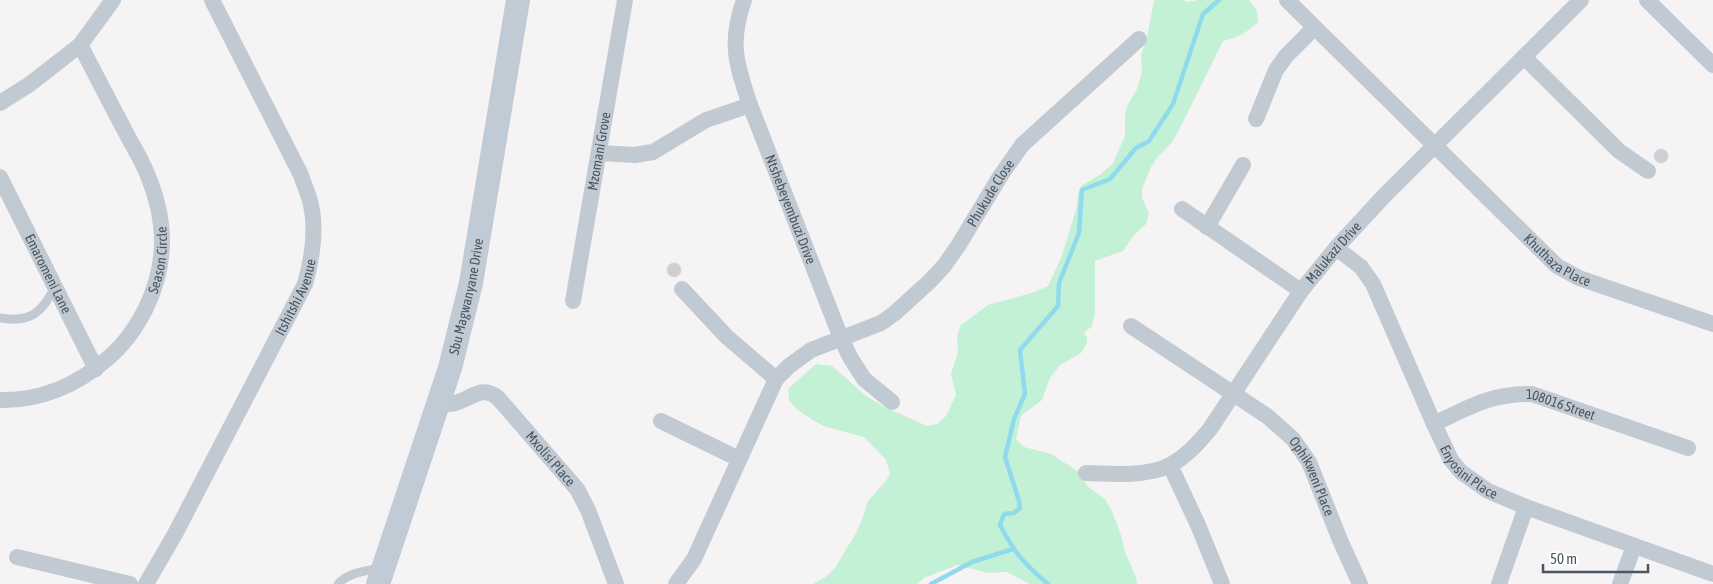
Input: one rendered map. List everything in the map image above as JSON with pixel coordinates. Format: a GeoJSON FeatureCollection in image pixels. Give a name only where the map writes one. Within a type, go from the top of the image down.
{"type":"FeatureCollection","features":[{"type":"Feature","properties":{"kind":"main road","name":"Sbu Magwanyane Drive"},"geometry":{"type":"LineString","coordinates":[[381,576],[450,368],[471,283],[518,0]]}},
{"type":"Feature","properties":{"kind":"street"},"geometry":{"type":"LineString","coordinates":[[0,103],[30,84],[80,44],[113,0]]}},
{"type":"Feature","properties":{"kind":"street","name":"Itshitshi Avenue"},"geometry":{"type":"LineString","coordinates":[[146,584],[302,291],[312,259],[313,228],[311,205],[301,175],[212,0]]}},
{"type":"Feature","properties":{"kind":"street","name":"Mzomani Grove"},"geometry":{"type":"LineString","coordinates":[[573,301],[625,0]]}},
{"type":"Feature","properties":{"kind":"street","name":"Ntshebeyembuzi Drive"},"geometry":{"type":"LineString","coordinates":[[744,0],[738,16],[735,38],[739,74],[750,105],[841,338],[864,379],[892,402]]}},
{"type":"Feature","properties":{"kind":"street","name":"Khuthaza Place"},"geometry":{"type":"LineString","coordinates":[[1287,0],[1435,144],[1548,258],[1569,273],[1713,324]]}},
{"type":"Feature","properties":{"kind":"street","name":"Malukazi Drive"},"geometry":{"type":"LineString","coordinates":[[1086,473],[1129,474],[1149,471],[1170,465],[1197,444],[1210,429],[1301,291],[1336,248],[1435,144],[1581,0]]}},
{"type":"Feature","properties":{"kind":"street"},"geometry":{"type":"LineString","coordinates":[[1647,0],[1713,65]]}},
{"type":"Feature","properties":{"kind":"street"},"geometry":{"type":"LineString","coordinates":[[1256,119],[1276,70],[1286,56],[1314,28]]}},
{"type":"Feature","properties":{"kind":"street","name":"Phukude Close"},"geometry":{"type":"LineString","coordinates":[[841,338],[881,323],[895,313],[930,281],[944,266],[958,246],[1001,175],[1022,145],[1139,39]]}},
{"type":"Feature","properties":{"kind":"street","name":"Season Circle"},"geometry":{"type":"LineString","coordinates":[[0,400],[41,396],[70,385],[96,369],[121,348],[143,313],[155,289],[161,266],[162,235],[156,202],[148,176],[80,44]]}},
{"type":"Feature","properties":{"kind":"street"},"geometry":{"type":"LineString","coordinates":[[1524,57],[1619,151],[1648,171]]}},
{"type":"Feature","properties":{"kind":"street"},"geometry":{"type":"LineString","coordinates":[[599,153],[635,156],[653,152],[706,120],[750,105]]}},
{"type":"Feature","properties":{"kind":"street"},"geometry":{"type":"LineString","coordinates":[[1207,227],[1244,165]]}},
{"type":"Feature","properties":{"kind":"street","name":"Emaromeni Lane"},"geometry":{"type":"LineString","coordinates":[[0,177],[96,369]]}},
{"type":"Feature","properties":{"kind":"street"},"geometry":{"type":"LineString","coordinates":[[1182,209],[1301,291]]}},
{"type":"Feature","properties":{"kind":"street","name":"Enyosini Place"},"geometry":{"type":"LineString","coordinates":[[1336,248],[1361,268],[1373,284],[1434,424],[1451,460],[1461,472],[1488,491],[1526,508],[1713,574]]}},
{"type":"Feature","properties":{"kind":"street"},"geometry":{"type":"LineString","coordinates":[[682,289],[727,337],[776,379]]}},
{"type":"Feature","properties":{"kind":"street","name":"Ophikweni Place"},"geometry":{"type":"LineString","coordinates":[[1131,326],[1275,422],[1293,439],[1309,462],[1360,584]]}},
{"type":"Feature","properties":{"kind":"street"},"geometry":{"type":"LineString","coordinates":[[676,584],[694,559],[776,379],[789,366],[811,350],[841,338]]}},
{"type":"Feature","properties":{"kind":"street","name":"Mxolisi Place"},"geometry":{"type":"LineString","coordinates":[[438,404],[457,403],[478,393],[485,392],[492,393],[498,398],[577,489],[588,510],[616,584]]}},
{"type":"Feature","properties":{"kind":"street","name":"108016 Street"},"geometry":{"type":"LineString","coordinates":[[1434,424],[1480,402],[1514,394],[1532,394],[1688,448]]}},
{"type":"Feature","properties":{"kind":"street"},"geometry":{"type":"LineString","coordinates":[[661,421],[739,459]]}},
{"type":"Feature","properties":{"kind":"street"},"geometry":{"type":"LineString","coordinates":[[1170,465],[1198,525],[1219,583]]}},
{"type":"Feature","properties":{"kind":"street"},"geometry":{"type":"LineString","coordinates":[[1499,584],[1526,508]]}},
{"type":"Feature","properties":{"kind":"street"},"geometry":{"type":"LineString","coordinates":[[1620,584],[1634,546]]}},
{"type":"Feature","properties":{"kind":"street"},"geometry":{"type":"LineString","coordinates":[[17,557],[130,584]]}},
{"type":"Feature","properties":{"kind":"lane"},"geometry":{"type":"LineString","coordinates":[[0,318],[23,320],[33,316],[42,308],[55,287]]}},
{"type":"Feature","properties":{"kind":"lane"},"geometry":{"type":"LineString","coordinates":[[338,584],[354,573],[381,576]]}},
{"type":"Feature","properties":{"kind":"green space"},"geometry":{"type":"Polygon","coordinates":[[[1154,0],[1182,0],[1188,2],[1198,0],[1249,0],[1257,11],[1258,22],[1242,34],[1223,41],[1173,141],[1151,167],[1142,189],[1142,198],[1149,213],[1146,224],[1133,236],[1123,251],[1095,261],[1095,314],[1092,326],[1084,333],[1087,343],[1081,353],[1060,365],[1050,378],[1042,400],[1021,416],[1016,439],[1024,447],[1051,454],[1079,472],[1087,486],[1105,499],[1121,535],[1137,584],[1030,584],[1007,572],[988,573],[957,565],[924,578],[917,584],[813,584],[827,576],[835,568],[856,533],[868,501],[886,481],[890,473],[886,460],[864,437],[826,427],[816,422],[796,409],[789,400],[788,389],[816,364],[832,366],[865,395],[884,407],[927,426],[937,424],[946,416],[956,395],[951,374],[958,352],[957,335],[961,325],[988,305],[1035,292],[1048,286],[1061,258],[1076,210],[1079,190],[1082,185],[1100,175],[1113,163],[1125,136],[1125,114],[1128,104],[1137,89],[1142,72],[1141,55],[1147,38],[1154,0]]]}},
{"type":"Feature","properties":{"kind":"building"},"geometry":{"type":"Polygon","coordinates":[[[1661,149],[1666,151],[1668,156],[1666,161],[1661,163],[1656,161],[1654,156],[1656,151],[1661,149]]]}},
{"type":"Feature","properties":{"kind":"building"},"geometry":{"type":"Polygon","coordinates":[[[674,263],[679,265],[681,270],[679,275],[674,277],[669,275],[667,270],[669,265],[674,263]]]}},
{"type":"Feature","properties":{"kind":"waterway"},"geometry":{"type":"LineString","coordinates":[[1048,584],[1020,557],[1000,525],[1004,514],[1014,513],[1020,508],[1005,457],[1014,419],[1025,394],[1020,350],[1058,306],[1059,283],[1079,233],[1082,190],[1110,179],[1136,148],[1149,141],[1173,104],[1203,14],[1219,0]]}},
{"type":"Feature","properties":{"kind":"waterway"},"geometry":{"type":"LineString","coordinates":[[931,584],[972,562],[1013,549]]}}]}
